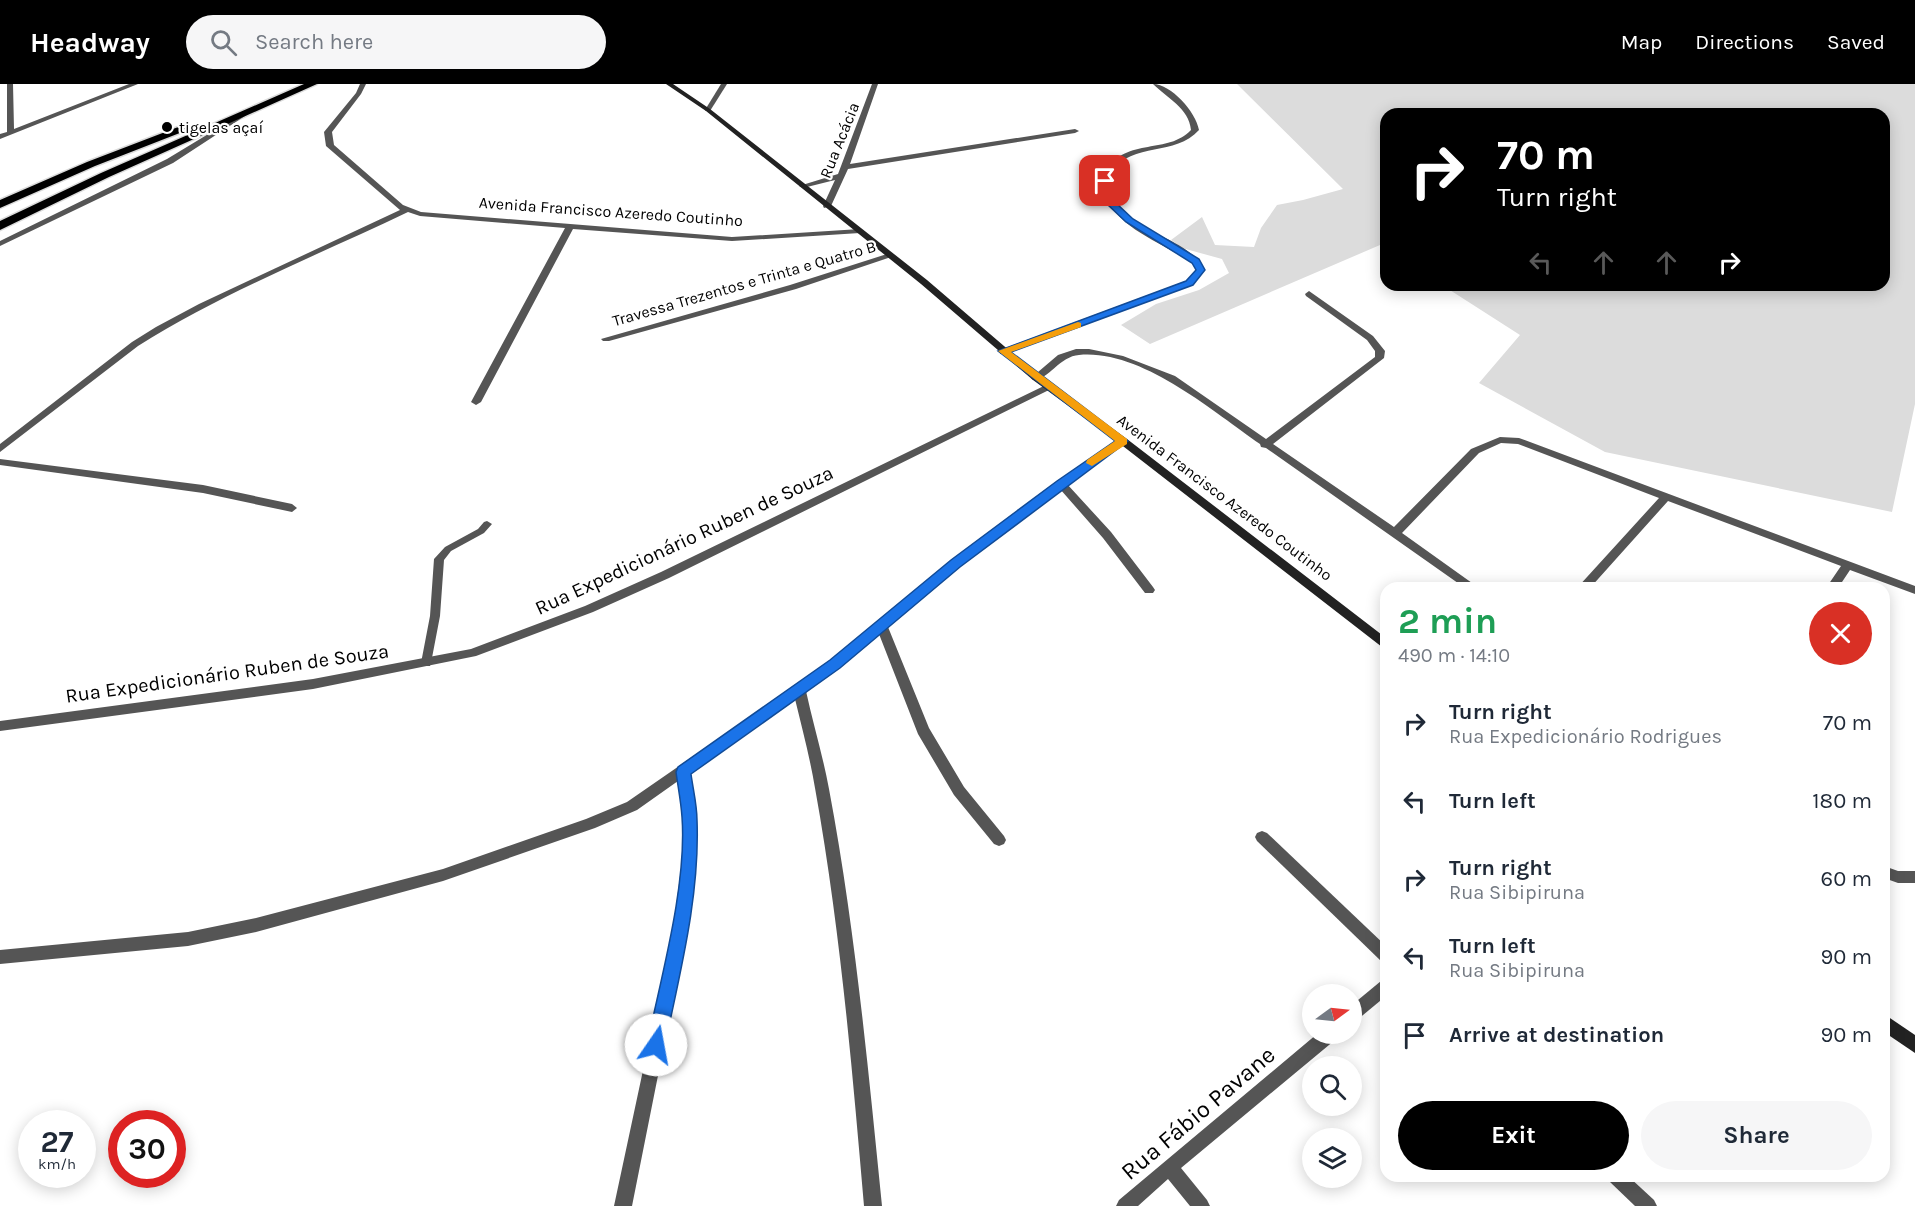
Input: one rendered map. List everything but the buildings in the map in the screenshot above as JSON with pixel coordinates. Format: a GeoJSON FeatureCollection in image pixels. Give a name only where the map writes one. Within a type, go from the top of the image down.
{"type":"FeatureCollection","features":[{"type":"Feature","properties":{"kind":"highway"},"geometry":{"type":"LineString","coordinates":[[0,204],[48,182],[234,109],[290,84]]}},
{"type":"Feature","properties":{"kind":"highway"},"geometry":{"type":"LineString","coordinates":[[0,226],[105,175],[312,84]]}},
{"type":"Feature","properties":{"kind":"highway"},"geometry":{"type":"LineString","coordinates":[[0,210],[48,182]]}},
{"type":"Feature","properties":{"kind":"main road"},"geometry":{"type":"LineString","coordinates":[[669,84],[708,110],[860,231]]}},
{"type":"Feature","properties":{"kind":"main road","name":"Avenida Francisco Azeredo Coutinho"},"geometry":{"type":"LineString","coordinates":[[860,231],[924,282],[1036,378],[1123,441],[1380,639]]}},
{"type":"Feature","properties":{"kind":"main road"},"geometry":{"type":"LineString","coordinates":[[1890,1026],[1915,1045]]}},
{"type":"Feature","properties":{"kind":"street"},"geometry":{"type":"LineString","coordinates":[[10,84],[11,133]]}},
{"type":"Feature","properties":{"kind":"street"},"geometry":{"type":"LineString","coordinates":[[0,137],[135,84]]}},
{"type":"Feature","properties":{"kind":"street","name":"Avenida Francisco Azeredo Coutinho"},"geometry":{"type":"LineString","coordinates":[[363,84],[332,125],[327,140],[333,150],[406,210],[420,214],[732,239],[860,231]]}},
{"type":"Feature","properties":{"kind":"street"},"geometry":{"type":"LineString","coordinates":[[708,110],[724,84]]}},
{"type":"Feature","properties":{"kind":"street","name":"Rua Acácia"},"geometry":{"type":"LineString","coordinates":[[827,206],[845,168],[875,84]]}},
{"type":"Feature","properties":{"kind":"street"},"geometry":{"type":"LineString","coordinates":[[1004,351],[1189,283],[1198,276],[1201,270],[1196,261],[1130,220],[1111,203],[1106,192],[1106,172],[1119,158],[1131,152],[1177,141],[1193,134],[1195,130],[1193,118],[1156,84]]}},
{"type":"Feature","properties":{"kind":"street"},"geometry":{"type":"LineString","coordinates":[[0,244],[152,170],[244,114]]}},
{"type":"Feature","properties":{"kind":"street"},"geometry":{"type":"LineString","coordinates":[[845,168],[1075,131]]}},
{"type":"Feature","properties":{"kind":"street"},"geometry":{"type":"LineString","coordinates":[[802,186],[840,176]]}},
{"type":"Feature","properties":{"kind":"street"},"geometry":{"type":"LineString","coordinates":[[0,449],[122,354],[159,329],[202,306],[406,210]]}},
{"type":"Feature","properties":{"kind":"street"},"geometry":{"type":"LineString","coordinates":[[476,402],[570,226]]}},
{"type":"Feature","properties":{"kind":"street","name":"Travessa Trezentos e Trinta e Quatro B"},"geometry":{"type":"LineString","coordinates":[[606,339],[783,290],[890,256]]}},
{"type":"Feature","properties":{"kind":"street"},"geometry":{"type":"LineString","coordinates":[[1265,445],[1379,358],[1380,351],[1370,338],[1309,294]]}},
{"type":"Feature","properties":{"kind":"street"},"geometry":{"type":"LineString","coordinates":[[1036,378],[1071,353],[1102,353],[1144,366],[1172,378],[1464,582]]}},
{"type":"Feature","properties":{"kind":"street","name":"Rua Expedicionário Ruben de Souza"},"geometry":{"type":"LineString","coordinates":[[0,726],[313,684],[472,653],[589,609],[665,575],[1048,387]]}},
{"type":"Feature","properties":{"kind":"street"},"geometry":{"type":"LineString","coordinates":[[1395,533],[1475,451],[1500,440],[1518,441],[1915,590]]}},
{"type":"Feature","properties":{"kind":"street"},"geometry":{"type":"LineString","coordinates":[[0,957],[188,939],[256,925],[408,886],[590,824],[632,806],[835,664],[956,564],[1061,483],[1123,441]]}},
{"type":"Feature","properties":{"kind":"street"},"geometry":{"type":"LineString","coordinates":[[0,473],[5,463],[203,489],[292,508]]}},
{"type":"Feature","properties":{"kind":"street"},"geometry":{"type":"LineString","coordinates":[[1061,483],[1107,535],[1149,590]]}},
{"type":"Feature","properties":{"kind":"street"},"geometry":{"type":"LineString","coordinates":[[1588,582],[1667,496]]}},
{"type":"Feature","properties":{"kind":"street"},"geometry":{"type":"LineString","coordinates":[[1836,582],[1848,564]]}},
{"type":"Feature","properties":{"kind":"street"},"geometry":{"type":"LineString","coordinates":[[881,625],[928,739],[959,791],[999,840]]}},
{"type":"Feature","properties":{"kind":"street"},"geometry":{"type":"LineString","coordinates":[[799,689],[823,797],[839,902],[861,1076],[873,1206]]}},
{"type":"Feature","properties":{"kind":"street"},"geometry":{"type":"LineString","coordinates":[[623,1206],[681,918],[689,860],[690,819],[683,772]]}},
{"type":"Feature","properties":{"kind":"street"},"geometry":{"type":"LineString","coordinates":[[1262,837],[1380,950]]}},
{"type":"Feature","properties":{"kind":"street"},"geometry":{"type":"LineString","coordinates":[[1890,874],[1898,877],[1915,877]]}},
{"type":"Feature","properties":{"kind":"street"},"geometry":{"type":"LineString","coordinates":[[1362,1006],[1380,991]]}},
{"type":"Feature","properties":{"kind":"street","name":"Rua Fábio Pavane"},"geometry":{"type":"LineString","coordinates":[[1125,1206],[1317,1044]]}},
{"type":"Feature","properties":{"kind":"street"},"geometry":{"type":"LineString","coordinates":[[1169,1167],[1201,1206]]}},
{"type":"Feature","properties":{"kind":"street"},"geometry":{"type":"LineString","coordinates":[[1622,1182],[1648,1206]]}},
{"type":"Feature","properties":{"kind":"lane"},"geometry":{"type":"LineString","coordinates":[[426,663],[435,616],[439,559],[448,549],[481,531],[487,524]]}},
{"type":"Feature","properties":{"kind":"shaded area"},"geometry":{"type":"Polygon","coordinates":[[[1237,84],[1915,84],[1915,404],[1892,512],[1605,452],[1479,383],[1520,335],[1451,291],[1890,291],[1890,108],[1380,108],[1380,245],[1150,344],[1121,325],[1156,304],[1199,290],[1229,273],[1222,259],[1182,248],[1171,240],[1202,217],[1215,245],[1254,247],[1261,228],[1277,205],[1343,189],[1237,84]]]}},
{"type":"Feature","properties":{"kind":"slow traffic"},"geometry":{"type":"LineString","coordinates":[[1078,325],[1004,351],[1036,378],[1123,441],[1092,463]]}},
{"type":"Feature","properties":{"kind":"place","name":"tigelas açaí"},"geometry":{"type":"Point","coordinates":[167,127]}},
{"type":"Feature","properties":{"kind":"route"},"geometry":{"type":"LineString","coordinates":[[656,1045],[680,930],[689,860],[690,819],[683,772],[835,664],[956,564],[1061,483],[1123,441],[1036,378],[1004,351],[1189,283],[1198,276],[1201,270],[1196,261],[1130,220],[1111,203],[1106,192],[1105,181]]}}]}
